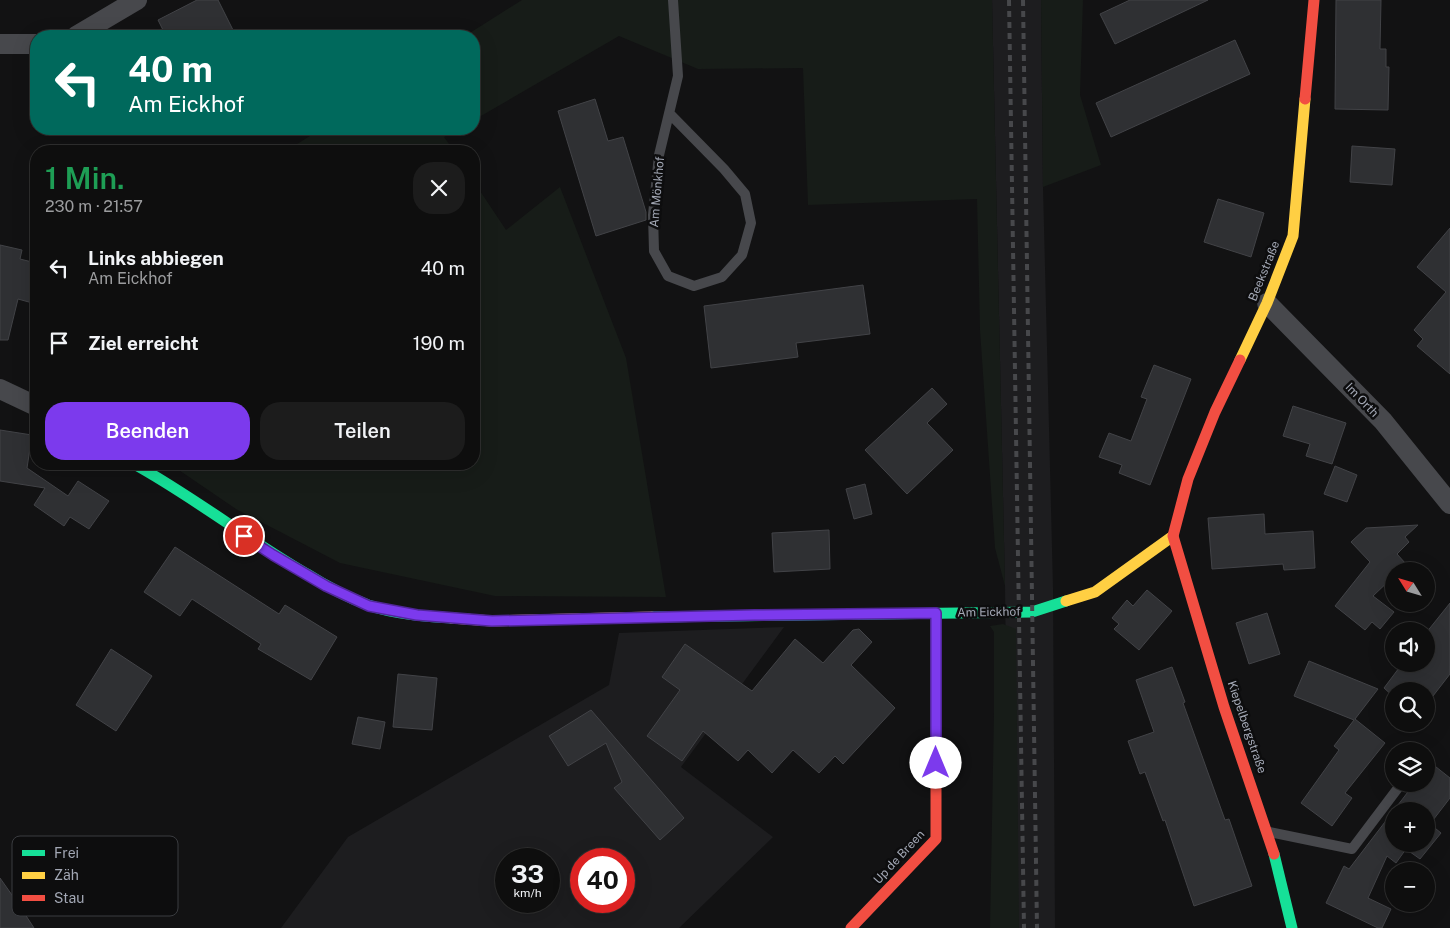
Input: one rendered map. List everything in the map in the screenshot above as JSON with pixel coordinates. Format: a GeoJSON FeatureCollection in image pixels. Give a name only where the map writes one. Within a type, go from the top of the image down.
{"type":"FeatureCollection","features":[{"type":"Feature","properties":{"kind":"street"},"geometry":{"type":"LineString","coordinates":[[86,30],[137,0]]}},
{"type":"Feature","properties":{"kind":"street","name":"Beekstraße"},"geometry":{"type":"LineString","coordinates":[[1173,536],[1188,479],[1198,454],[1215,412],[1267,303],[1293,236],[1314,0]]}},
{"type":"Feature","properties":{"kind":"street"},"geometry":{"type":"LineString","coordinates":[[0,44],[30,44]]}},
{"type":"Feature","properties":{"kind":"street","name":"Im Orth"},"geometry":{"type":"LineString","coordinates":[[1267,303],[1383,421],[1450,504]]}},
{"type":"Feature","properties":{"kind":"street"},"geometry":{"type":"LineString","coordinates":[[0,389],[30,403]]}},
{"type":"Feature","properties":{"kind":"street","name":"Am Eickhof"},"geometry":{"type":"LineString","coordinates":[[145,470],[273,555],[326,586],[369,606],[417,615],[492,621],[763,614],[1032,612],[1095,592],[1173,536]]}},
{"type":"Feature","properties":{"kind":"street","name":"Kiepelbergstraße"},"geometry":{"type":"LineString","coordinates":[[1173,536],[1224,707],[1268,832],[1285,890],[1292,928]]}},
{"type":"Feature","properties":{"kind":"street","name":"Up de Breen"},"geometry":{"type":"LineString","coordinates":[[851,928],[936,839],[936,613]]}},
{"type":"Feature","properties":{"kind":"lane","name":"Am Mönkhof"},"geometry":{"type":"LineString","coordinates":[[669,113],[724,169],[745,194],[751,223],[742,254],[727,272],[722,277],[694,286],[668,276],[654,251],[654,206],[659,155],[669,113],[678,76],[673,0]]}},
{"type":"Feature","properties":{"kind":"lane"},"geometry":{"type":"LineString","coordinates":[[1268,832],[1352,849],[1395,792]]}},
{"type":"Feature","properties":{"kind":"shaded area"},"geometry":{"type":"Polygon","coordinates":[[[522,0],[992,0],[1005,586],[995,548],[980,330],[977,199],[808,205],[803,68],[698,69],[619,36],[480,117],[480,30],[474,30],[522,0]]]}},
{"type":"Feature","properties":{"kind":"shaded area"},"geometry":{"type":"Polygon","coordinates":[[[992,0],[1041,0],[1043,187],[1053,588],[1055,928],[1009,928],[1005,586],[992,0]]]}},
{"type":"Feature","properties":{"kind":"shaded area"},"geometry":{"type":"Polygon","coordinates":[[[1041,0],[1083,0],[1080,95],[1101,165],[1043,187],[1041,0]]]}},
{"type":"Feature","properties":{"kind":"shaded area"},"geometry":{"type":"Polygon","coordinates":[[[311,135],[448,135],[444,137],[450,145],[296,145],[311,135]]]}},
{"type":"Feature","properties":{"kind":"shaded area"},"geometry":{"type":"Polygon","coordinates":[[[560,187],[626,358],[666,597],[495,596],[340,563],[236,509],[179,470],[480,470],[480,191],[506,230],[560,187]]]}},
{"type":"Feature","properties":{"kind":"shaded area"},"geometry":{"type":"Polygon","coordinates":[[[1003,624],[1016,629],[1019,928],[990,928],[994,632],[990,626],[1003,624]]]}},
{"type":"Feature","properties":{"kind":"shaded area"},"geometry":{"type":"Polygon","coordinates":[[[784,627],[681,767],[773,837],[679,928],[281,928],[348,837],[609,685],[619,633],[784,627]]]}},
{"type":"Feature","properties":{"kind":"building"},"geometry":{"type":"Polygon","coordinates":[[[197,0],[218,0],[233,30],[163,30],[158,20],[197,0]]]}},
{"type":"Feature","properties":{"kind":"building"},"geometry":{"type":"Polygon","coordinates":[[[1130,0],[1208,0],[1115,44],[1100,14],[1130,0]]]}},
{"type":"Feature","properties":{"kind":"building"},"geometry":{"type":"Polygon","coordinates":[[[1336,0],[1381,0],[1380,49],[1386,49],[1386,67],[1389,67],[1388,110],[1335,109],[1336,0]]]}},
{"type":"Feature","properties":{"kind":"building"},"geometry":{"type":"Polygon","coordinates":[[[1235,40],[1250,74],[1111,137],[1096,103],[1235,40]]]}},
{"type":"Feature","properties":{"kind":"building"},"geometry":{"type":"Polygon","coordinates":[[[595,99],[608,141],[623,137],[646,212],[646,220],[596,236],[558,111],[595,99]]]}},
{"type":"Feature","properties":{"kind":"building"},"geometry":{"type":"Polygon","coordinates":[[[1352,146],[1395,149],[1392,185],[1350,182],[1352,146]]]}},
{"type":"Feature","properties":{"kind":"building"},"geometry":{"type":"Polygon","coordinates":[[[1218,199],[1264,213],[1251,257],[1204,242],[1218,199]]]}},
{"type":"Feature","properties":{"kind":"building"},"geometry":{"type":"Polygon","coordinates":[[[1450,228],[1450,374],[1417,346],[1423,339],[1414,330],[1446,292],[1417,267],[1450,228]]]}},
{"type":"Feature","properties":{"kind":"building"},"geometry":{"type":"Polygon","coordinates":[[[0,245],[22,250],[20,259],[30,262],[30,302],[18,299],[8,340],[0,340],[0,245]]]}},
{"type":"Feature","properties":{"kind":"building"},"geometry":{"type":"Polygon","coordinates":[[[863,285],[870,334],[796,343],[798,357],[711,368],[704,306],[863,285]]]}},
{"type":"Feature","properties":{"kind":"building"},"geometry":{"type":"Polygon","coordinates":[[[1154,365],[1191,379],[1150,485],[1119,473],[1122,465],[1099,457],[1109,433],[1131,441],[1147,399],[1141,397],[1154,365]]]}},
{"type":"Feature","properties":{"kind":"building"},"geometry":{"type":"Polygon","coordinates":[[[932,388],[947,404],[927,423],[953,450],[907,494],[865,450],[932,388]]]}},
{"type":"Feature","properties":{"kind":"building"},"geometry":{"type":"Polygon","coordinates":[[[1293,406],[1346,423],[1332,464],[1306,456],[1310,444],[1283,436],[1293,406]]]}},
{"type":"Feature","properties":{"kind":"building"},"geometry":{"type":"Polygon","coordinates":[[[0,430],[30,435],[27,468],[68,496],[78,481],[109,501],[89,529],[70,517],[64,526],[34,505],[45,488],[0,481],[0,430]]]}},
{"type":"Feature","properties":{"kind":"building"},"geometry":{"type":"Polygon","coordinates":[[[1335,466],[1357,475],[1347,502],[1324,494],[1335,466]]]}},
{"type":"Feature","properties":{"kind":"building"},"geometry":{"type":"Polygon","coordinates":[[[865,484],[872,514],[854,519],[846,489],[865,484]]]}},
{"type":"Feature","properties":{"kind":"building"},"geometry":{"type":"Polygon","coordinates":[[[1264,514],[1265,534],[1313,531],[1315,568],[1284,570],[1283,564],[1212,569],[1208,518],[1264,514]]]}},
{"type":"Feature","properties":{"kind":"building"},"geometry":{"type":"Polygon","coordinates":[[[1418,525],[1405,537],[1409,542],[1397,554],[1404,562],[1385,562],[1385,585],[1373,596],[1385,605],[1385,612],[1394,612],[1380,629],[1372,622],[1365,630],[1335,606],[1370,562],[1351,542],[1366,528],[1418,525]]]}},
{"type":"Feature","properties":{"kind":"building"},"geometry":{"type":"Polygon","coordinates":[[[829,530],[830,569],[774,572],[772,533],[829,530]]]}},
{"type":"Feature","properties":{"kind":"building"},"geometry":{"type":"Polygon","coordinates":[[[175,547],[279,614],[285,605],[337,637],[311,680],[258,649],[261,644],[192,599],[180,616],[144,592],[175,547]]]}},
{"type":"Feature","properties":{"kind":"building"},"geometry":{"type":"Polygon","coordinates":[[[1147,590],[1172,611],[1139,650],[1114,629],[1119,624],[1112,618],[1127,600],[1133,606],[1147,590]]]}},
{"type":"Feature","properties":{"kind":"building"},"geometry":{"type":"Polygon","coordinates":[[[1450,603],[1450,674],[1435,693],[1435,682],[1388,682],[1396,672],[1435,672],[1435,622],[1450,603]]]}},
{"type":"Feature","properties":{"kind":"building"},"geometry":{"type":"Polygon","coordinates":[[[1267,613],[1280,654],[1249,664],[1236,623],[1267,613]]]}},
{"type":"Feature","properties":{"kind":"building"},"geometry":{"type":"Polygon","coordinates":[[[859,629],[872,642],[851,665],[895,708],[843,764],[835,756],[819,773],[793,750],[772,773],[748,750],[738,761],[703,731],[682,761],[647,736],[680,690],[662,677],[685,644],[752,691],[795,639],[823,663],[853,630],[859,629]]]}},
{"type":"Feature","properties":{"kind":"building"},"geometry":{"type":"Polygon","coordinates":[[[111,649],[152,676],[116,731],[76,705],[111,649]]]}},
{"type":"Feature","properties":{"kind":"building"},"geometry":{"type":"Polygon","coordinates":[[[1309,661],[1378,689],[1355,719],[1385,743],[1345,793],[1352,798],[1332,826],[1301,803],[1339,750],[1334,746],[1354,720],[1294,696],[1309,661]]]}},
{"type":"Feature","properties":{"kind":"building"},"geometry":{"type":"Polygon","coordinates":[[[1172,667],[1225,820],[1229,819],[1252,886],[1194,906],[1165,820],[1163,821],[1145,772],[1140,774],[1128,741],[1154,732],[1136,680],[1172,667]]]}},
{"type":"Feature","properties":{"kind":"building"},"geometry":{"type":"Polygon","coordinates":[[[398,674],[437,678],[432,730],[393,727],[398,674]]]}},
{"type":"Feature","properties":{"kind":"building"},"geometry":{"type":"Polygon","coordinates":[[[591,710],[684,818],[660,840],[614,788],[622,782],[606,743],[568,766],[549,736],[591,710]]]}},
{"type":"Feature","properties":{"kind":"building"},"geometry":{"type":"Polygon","coordinates":[[[358,717],[385,722],[380,749],[352,744],[358,717]]]}},
{"type":"Feature","properties":{"kind":"building"},"geometry":{"type":"Polygon","coordinates":[[[1435,766],[1450,778],[1450,798],[1435,818],[1435,802],[1400,802],[1408,792],[1435,792],[1435,766]]]}},
{"type":"Feature","properties":{"kind":"building"},"geometry":{"type":"Polygon","coordinates":[[[1385,822],[1385,852],[1404,852],[1397,862],[1387,856],[1368,898],[1385,906],[1385,912],[1390,912],[1382,928],[1378,928],[1326,903],[1344,866],[1349,869],[1385,822]]]}},
{"type":"Feature","properties":{"kind":"building"},"geometry":{"type":"Polygon","coordinates":[[[1435,828],[1441,833],[1435,840],[1435,828]]]}},
{"type":"Feature","properties":{"kind":"building"},"geometry":{"type":"Polygon","coordinates":[[[1410,852],[1426,852],[1420,859],[1410,852]]]}},
{"type":"Feature","properties":{"kind":"building"},"geometry":{"type":"Polygon","coordinates":[[[0,878],[12,895],[12,916],[26,916],[34,928],[0,928],[0,878]]]}},
{"type":"Feature","properties":{"kind":"railway"},"geometry":{"type":"LineString","coordinates":[[1009,0],[1024,928]]}},
{"type":"Feature","properties":{"kind":"railway"},"geometry":{"type":"LineString","coordinates":[[1023,0],[1037,928]]}},
{"type":"Feature","properties":{"kind":"traffic: fast"},"geometry":{"type":"LineString","coordinates":[[144,470],[178,490],[285,561],[344,595],[388,611],[451,618]]}},
{"type":"Feature","properties":{"kind":"traffic: fast"},"geometry":{"type":"LineString","coordinates":[[652,617],[1032,612],[1066,601]]}},
{"type":"Feature","properties":{"kind":"traffic: fast"},"geometry":{"type":"LineString","coordinates":[[1274,854],[1292,928]]}},
{"type":"Feature","properties":{"kind":"traffic: slow"},"geometry":{"type":"LineString","coordinates":[[1240,360],[1267,303],[1293,236],[1305,99]]}},
{"type":"Feature","properties":{"kind":"traffic: slow"},"geometry":{"type":"LineString","coordinates":[[1066,601],[1095,592],[1173,536]]}},
{"type":"Feature","properties":{"kind":"traffic: slow"},"geometry":{"type":"LineString","coordinates":[[451,618],[492,621],[652,617]]}},
{"type":"Feature","properties":{"kind":"traffic: jam"},"geometry":{"type":"LineString","coordinates":[[1305,99],[1314,0]]}},
{"type":"Feature","properties":{"kind":"traffic: jam"},"geometry":{"type":"LineString","coordinates":[[1173,536],[1188,479],[1215,412],[1240,360]]}},
{"type":"Feature","properties":{"kind":"traffic: jam"},"geometry":{"type":"LineString","coordinates":[[1173,536],[1224,707],[1274,854]]}},
{"type":"Feature","properties":{"kind":"traffic: jam"},"geometry":{"type":"LineString","coordinates":[[851,928],[936,839],[936,613]]}},
{"type":"Feature","properties":{"kind":"route"},"geometry":{"type":"LineString","coordinates":[[244,536],[326,586],[369,606],[417,615],[492,621],[936,613],[936,763]]}}]}
